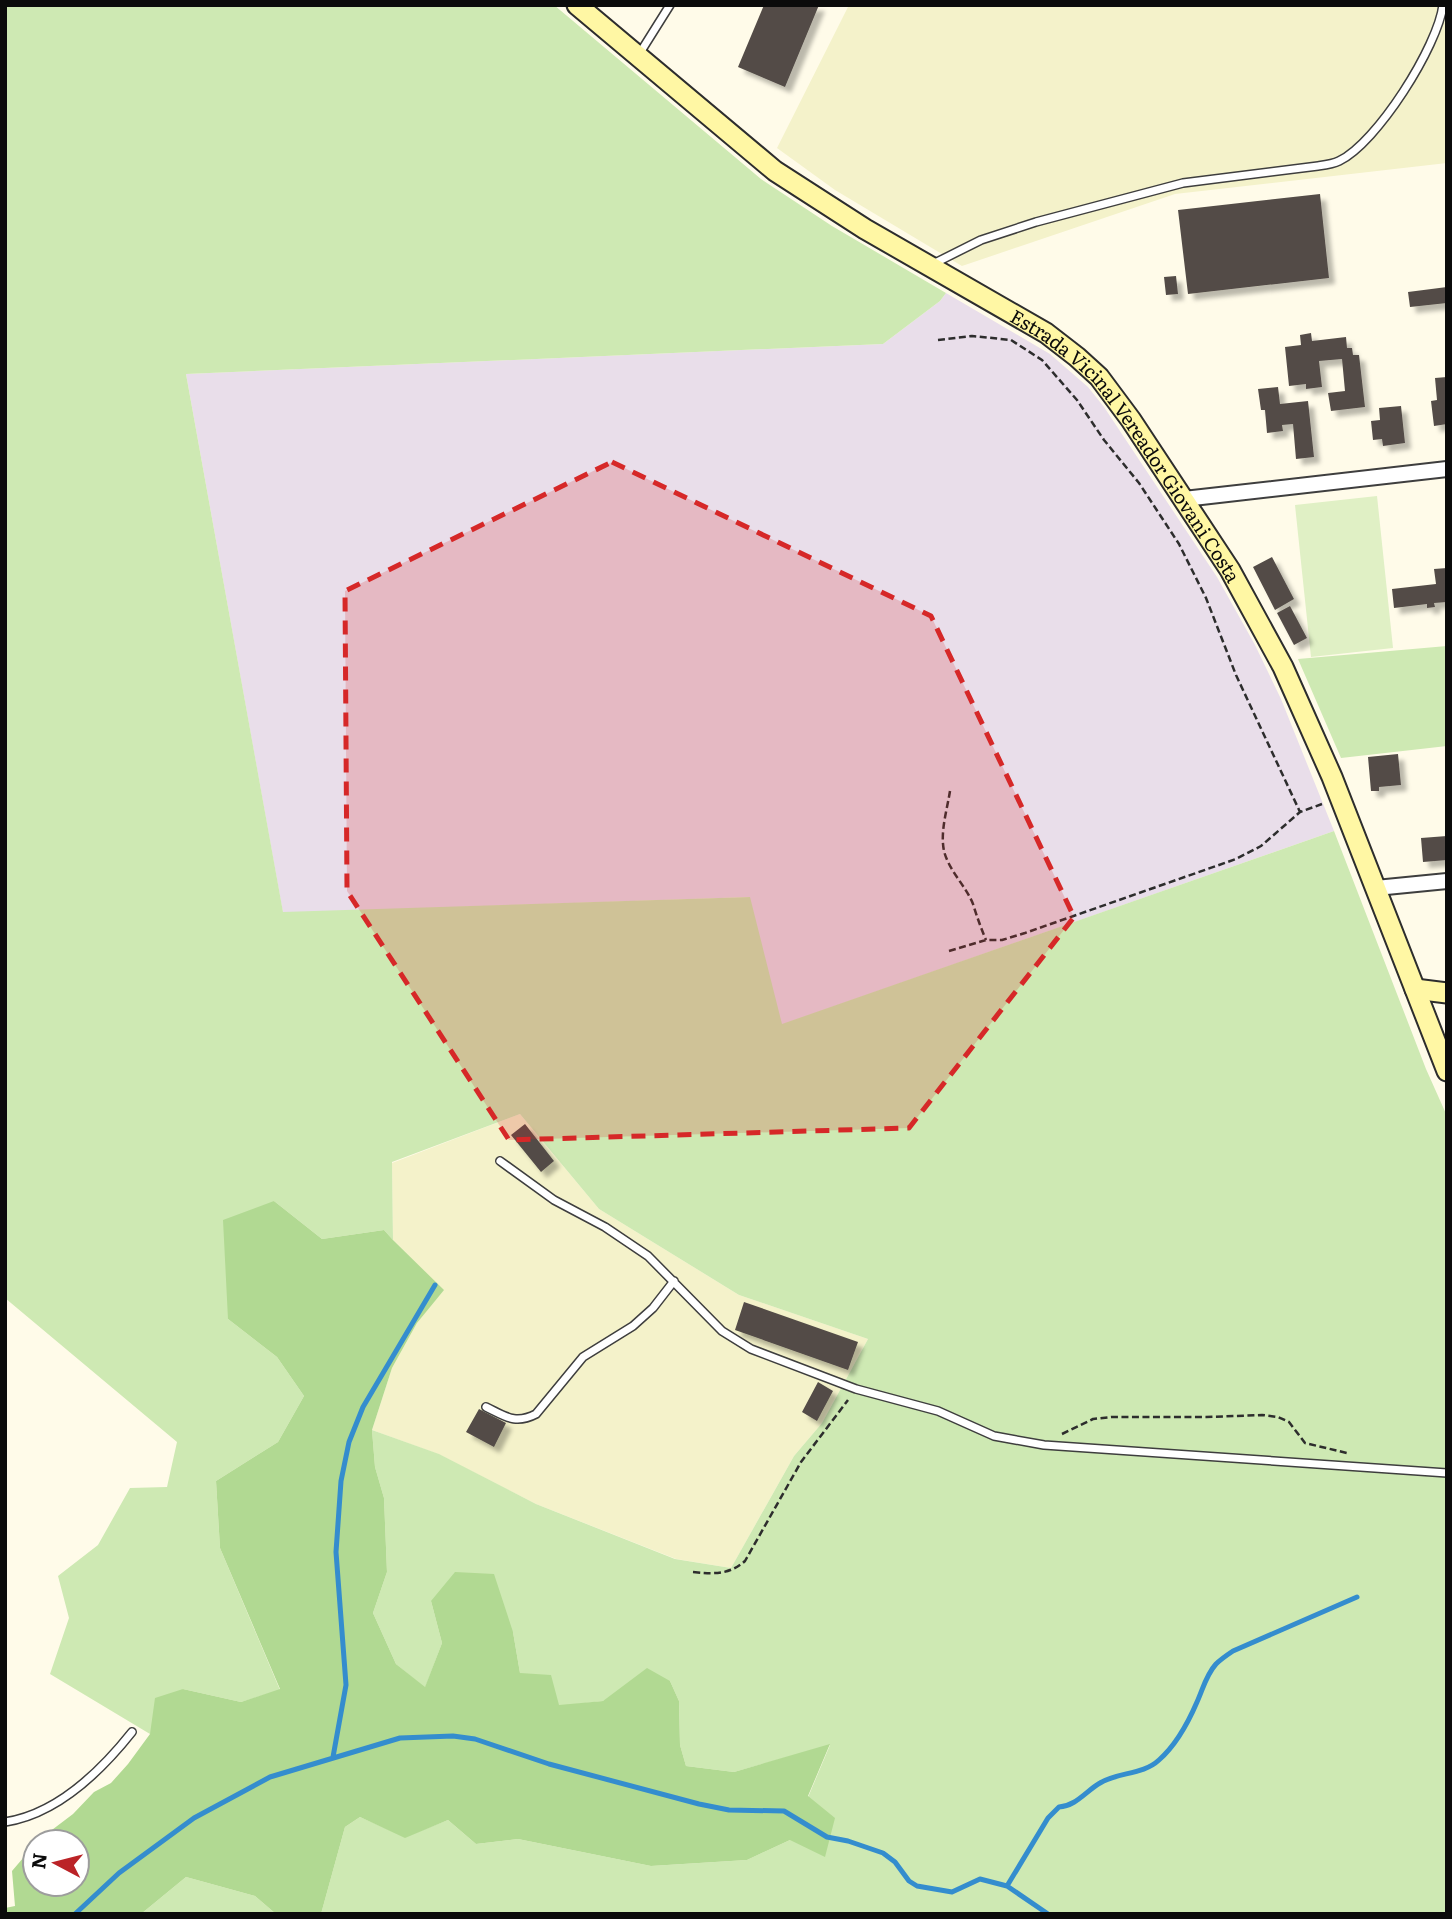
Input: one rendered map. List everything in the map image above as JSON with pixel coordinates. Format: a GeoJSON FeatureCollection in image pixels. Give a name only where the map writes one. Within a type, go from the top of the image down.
{"type":"FeatureCollection","features":[{"type":"Feature","properties":{"kind":"street","name":"Estrada Vicinal Vereador Giovani Costa"},"geometry":{"type":"LineString","coordinates":[[577,5],[775,171],[840,214],[1046,333],[1099,377],[1184,499],[1230,570],[1269,638],[1295,690],[1343,804],[1447,1071]]}},
{"type":"Feature","properties":{"kind":"street"},"geometry":{"type":"LineString","coordinates":[[1184,499],[1447,469]]}},
{"type":"Feature","properties":{"kind":"street"},"geometry":{"type":"LineString","coordinates":[[1376,888],[1447,881]]}},
{"type":"Feature","properties":{"kind":"street"},"geometry":{"type":"LineString","coordinates":[[1415,989],[1447,993]]}},
{"type":"Feature","properties":{"kind":"lane"},"geometry":{"type":"LineString","coordinates":[[638,57],[670,5]]}},
{"type":"Feature","properties":{"kind":"lane"},"geometry":{"type":"LineString","coordinates":[[929,266],[981,240],[1183,183],[1339,162],[1366,141],[1386,118],[1418,66],[1437,28],[1443,5]]}},
{"type":"Feature","properties":{"kind":"lane"},"geometry":{"type":"LineString","coordinates":[[500,1161],[554,1200],[605,1227],[648,1256],[722,1331],[751,1349],[856,1389],[938,1411],[994,1436],[1044,1445],[1447,1472]]}},
{"type":"Feature","properties":{"kind":"lane"},"geometry":{"type":"LineString","coordinates":[[485,1406],[512,1419],[525,1420],[536,1415],[583,1357],[633,1326],[653,1308],[674,1281]]}},
{"type":"Feature","properties":{"kind":"lane"},"geometry":{"type":"LineString","coordinates":[[5,1822],[21,1819],[68,1796],[116,1752],[132,1731]]}},
{"type":"Feature","properties":{"kind":"path"},"geometry":{"type":"LineString","coordinates":[[938,340],[972,336],[1011,340],[1042,360],[1077,400],[1104,440],[1139,483],[1179,544],[1206,598],[1236,676],[1300,812]]}},
{"type":"Feature","properties":{"kind":"path"},"geometry":{"type":"LineString","coordinates":[[950,791],[944,821],[944,850],[972,904],[986,940]]}},
{"type":"Feature","properties":{"kind":"path"},"geometry":{"type":"LineString","coordinates":[[949,951],[986,940],[1002,940],[1025,933],[1252,852],[1300,812],[1323,803],[1343,804]]}},
{"type":"Feature","properties":{"kind":"path"},"geometry":{"type":"LineString","coordinates":[[693,1572],[717,1575],[734,1571],[746,1561],[802,1462],[856,1389]]}},
{"type":"Feature","properties":{"kind":"path"},"geometry":{"type":"LineString","coordinates":[[1044,1445],[1093,1419],[1262,1415],[1289,1422],[1305,1443],[1358,1456]]}},
{"type":"Feature","properties":{"kind":"highlighted area"},"geometry":{"type":"Polygon","coordinates":[[[612,462],[931,616],[1074,917],[909,1128],[509,1140],[347,891],[345,591],[612,462]]]}},
{"type":"Feature","properties":{"kind":"shaded area"},"geometry":{"type":"Polygon","coordinates":[[[849,5],[1447,5],[1447,163],[1175,194],[962,266],[835,190],[777,148],[849,5]]]}},
{"type":"Feature","properties":{"kind":"shaded area"},"geometry":{"type":"Polygon","coordinates":[[[946,293],[1050,354],[1088,387],[1104,407],[1217,577],[1255,645],[1281,699],[1334,831],[781,1025],[749,897],[283,913],[186,374],[883,344],[940,301],[946,293]]]}},
{"type":"Feature","properties":{"kind":"shaded area"},"geometry":{"type":"Polygon","coordinates":[[[520,1114],[599,1209],[739,1295],[868,1339],[822,1423],[794,1456],[731,1568],[676,1559],[536,1504],[438,1454],[372,1430],[392,1368],[417,1323],[443,1290],[393,1240],[392,1163],[520,1114]]]}},
{"type":"Feature","properties":{"kind":"green space"},"geometry":{"type":"Polygon","coordinates":[[[5,5],[554,5],[761,179],[832,226],[946,293],[940,301],[883,344],[186,374],[283,912],[750,897],[782,1024],[1334,831],[1426,1069],[1447,1116],[1447,1914],[321,1914],[345,1827],[360,1817],[405,1837],[448,1820],[476,1844],[518,1839],[651,1866],[747,1860],[790,1840],[830,1745],[734,1772],[686,1766],[680,1745],[679,1701],[670,1681],[603,1701],[559,1706],[520,1673],[513,1632],[431,1601],[442,1643],[425,1688],[396,1664],[373,1613],[387,1572],[384,1498],[375,1467],[372,1430],[439,1454],[536,1504],[675,1559],[731,1568],[794,1456],[822,1423],[868,1339],[739,1295],[599,1209],[520,1114],[392,1162],[393,1240],[384,1230],[322,1239],[274,1201],[228,1319],[277,1357],[304,1396],[278,1442],[216,1481],[220,1548],[280,1690],[241,1702],[183,1689],[150,1734],[50,1674],[69,1618],[58,1576],[98,1545],[130,1488],[167,1487],[177,1442],[5,1298],[5,5]]]}},
{"type":"Feature","properties":{"kind":"green space"},"geometry":{"type":"Polygon","coordinates":[[[1377,496],[1393,648],[1311,657],[1295,505],[1377,496]]]}},
{"type":"Feature","properties":{"kind":"green space"},"geometry":{"type":"Polygon","coordinates":[[[1447,646],[1447,746],[1341,758],[1298,659],[1447,646]]]}},
{"type":"Feature","properties":{"kind":"green space"},"geometry":{"type":"Polygon","coordinates":[[[274,1201],[322,1239],[384,1230],[444,1290],[417,1323],[392,1368],[372,1430],[375,1467],[384,1498],[387,1572],[373,1613],[396,1664],[425,1687],[442,1643],[431,1601],[455,1572],[494,1574],[513,1632],[520,1673],[551,1675],[559,1705],[603,1701],[647,1668],[670,1681],[679,1701],[680,1745],[686,1766],[734,1772],[830,1744],[808,1796],[835,1818],[825,1857],[790,1840],[747,1860],[651,1866],[518,1839],[476,1844],[448,1820],[405,1838],[360,1817],[345,1827],[321,1914],[276,1914],[255,1896],[186,1877],[141,1914],[5,1914],[5,1908],[15,1906],[12,1871],[21,1860],[21,1898],[91,1898],[91,1828],[54,1828],[73,1814],[94,1792],[111,1783],[128,1764],[150,1734],[155,1698],[183,1689],[241,1702],[280,1689],[220,1548],[216,1481],[278,1442],[304,1396],[277,1357],[228,1319],[223,1220],[274,1201]]]}},
{"type":"Feature","properties":{"kind":"green space"},"geometry":{"type":"Polygon","coordinates":[[[186,1877],[255,1896],[276,1914],[141,1914],[186,1877]]]}},
{"type":"Feature","properties":{"kind":"building"},"geometry":{"type":"Polygon","coordinates":[[[764,5],[819,5],[785,87],[738,67],[764,5]]]}},
{"type":"Feature","properties":{"kind":"building"},"geometry":{"type":"Polygon","coordinates":[[[1320,194],[1329,278],[1188,294],[1178,210],[1320,194]]]}},
{"type":"Feature","properties":{"kind":"building"},"geometry":{"type":"Polygon","coordinates":[[[1176,276],[1178,294],[1166,295],[1164,277],[1176,276]]]}},
{"type":"Feature","properties":{"kind":"building"},"geometry":{"type":"Polygon","coordinates":[[[1447,287],[1447,303],[1410,307],[1408,292],[1447,287]]]}},
{"type":"Feature","properties":{"kind":"building"},"geometry":{"type":"Polygon","coordinates":[[[1311,333],[1312,341],[1346,337],[1347,348],[1352,348],[1353,355],[1359,355],[1365,407],[1331,411],[1328,393],[1345,391],[1342,359],[1319,361],[1322,387],[1306,389],[1306,384],[1289,386],[1285,347],[1301,345],[1300,335],[1311,333]]]}},
{"type":"Feature","properties":{"kind":"building"},"geometry":{"type":"Polygon","coordinates":[[[1447,377],[1447,424],[1434,426],[1431,401],[1437,400],[1435,378],[1447,377]]]}},
{"type":"Feature","properties":{"kind":"building"},"geometry":{"type":"Polygon","coordinates":[[[1278,387],[1280,404],[1308,401],[1314,457],[1296,459],[1293,424],[1282,425],[1283,431],[1267,433],[1265,410],[1261,410],[1258,389],[1278,387]]]}},
{"type":"Feature","properties":{"kind":"building"},"geometry":{"type":"Polygon","coordinates":[[[1401,406],[1405,443],[1383,446],[1382,439],[1373,440],[1371,421],[1380,420],[1379,408],[1401,406]]]}},
{"type":"Feature","properties":{"kind":"building"},"geometry":{"type":"Polygon","coordinates":[[[1272,557],[1294,599],[1275,610],[1253,567],[1272,557]]]}},
{"type":"Feature","properties":{"kind":"building"},"geometry":{"type":"Polygon","coordinates":[[[1447,568],[1447,602],[1434,603],[1435,607],[1427,608],[1427,604],[1394,608],[1392,589],[1436,584],[1434,569],[1447,568]]]}},
{"type":"Feature","properties":{"kind":"building"},"geometry":{"type":"Polygon","coordinates":[[[1290,606],[1307,638],[1294,645],[1277,613],[1290,606]]]}},
{"type":"Feature","properties":{"kind":"building"},"geometry":{"type":"Polygon","coordinates":[[[1398,754],[1401,785],[1379,787],[1379,791],[1371,791],[1368,757],[1398,754]]]}},
{"type":"Feature","properties":{"kind":"building"},"geometry":{"type":"Polygon","coordinates":[[[1447,836],[1447,860],[1423,862],[1421,838],[1447,836]]]}},
{"type":"Feature","properties":{"kind":"building"},"geometry":{"type":"Polygon","coordinates":[[[525,1124],[554,1161],[541,1172],[511,1135],[525,1124]]]}},
{"type":"Feature","properties":{"kind":"building"},"geometry":{"type":"Polygon","coordinates":[[[744,1302],[858,1342],[848,1370],[735,1330],[744,1302]]]}},
{"type":"Feature","properties":{"kind":"building"},"geometry":{"type":"Polygon","coordinates":[[[818,1382],[833,1391],[817,1421],[802,1412],[818,1382]]]}},
{"type":"Feature","properties":{"kind":"building"},"geometry":{"type":"Polygon","coordinates":[[[479,1409],[506,1423],[494,1447],[466,1432],[479,1409]]]}},
{"type":"Feature","properties":{"kind":"waterway"},"geometry":{"type":"LineString","coordinates":[[333,1757],[346,1685],[336,1552],[341,1481],[349,1442],[363,1407],[435,1285]]}},
{"type":"Feature","properties":{"kind":"waterway"},"geometry":{"type":"LineString","coordinates":[[1007,1886],[1048,1818],[1059,1807],[1076,1801],[1107,1779],[1153,1765],[1165,1754],[1186,1726],[1207,1677],[1220,1660],[1233,1651],[1357,1597]]}},
{"type":"Feature","properties":{"kind":"waterway"},"geometry":{"type":"LineString","coordinates":[[75,1914],[119,1873],[194,1818],[270,1777],[400,1738],[453,1736],[475,1739],[549,1764],[699,1804],[729,1810],[784,1811],[827,1837],[883,1853],[917,1886],[952,1892],[980,1879],[1007,1886],[1048,1914]]}}]}
